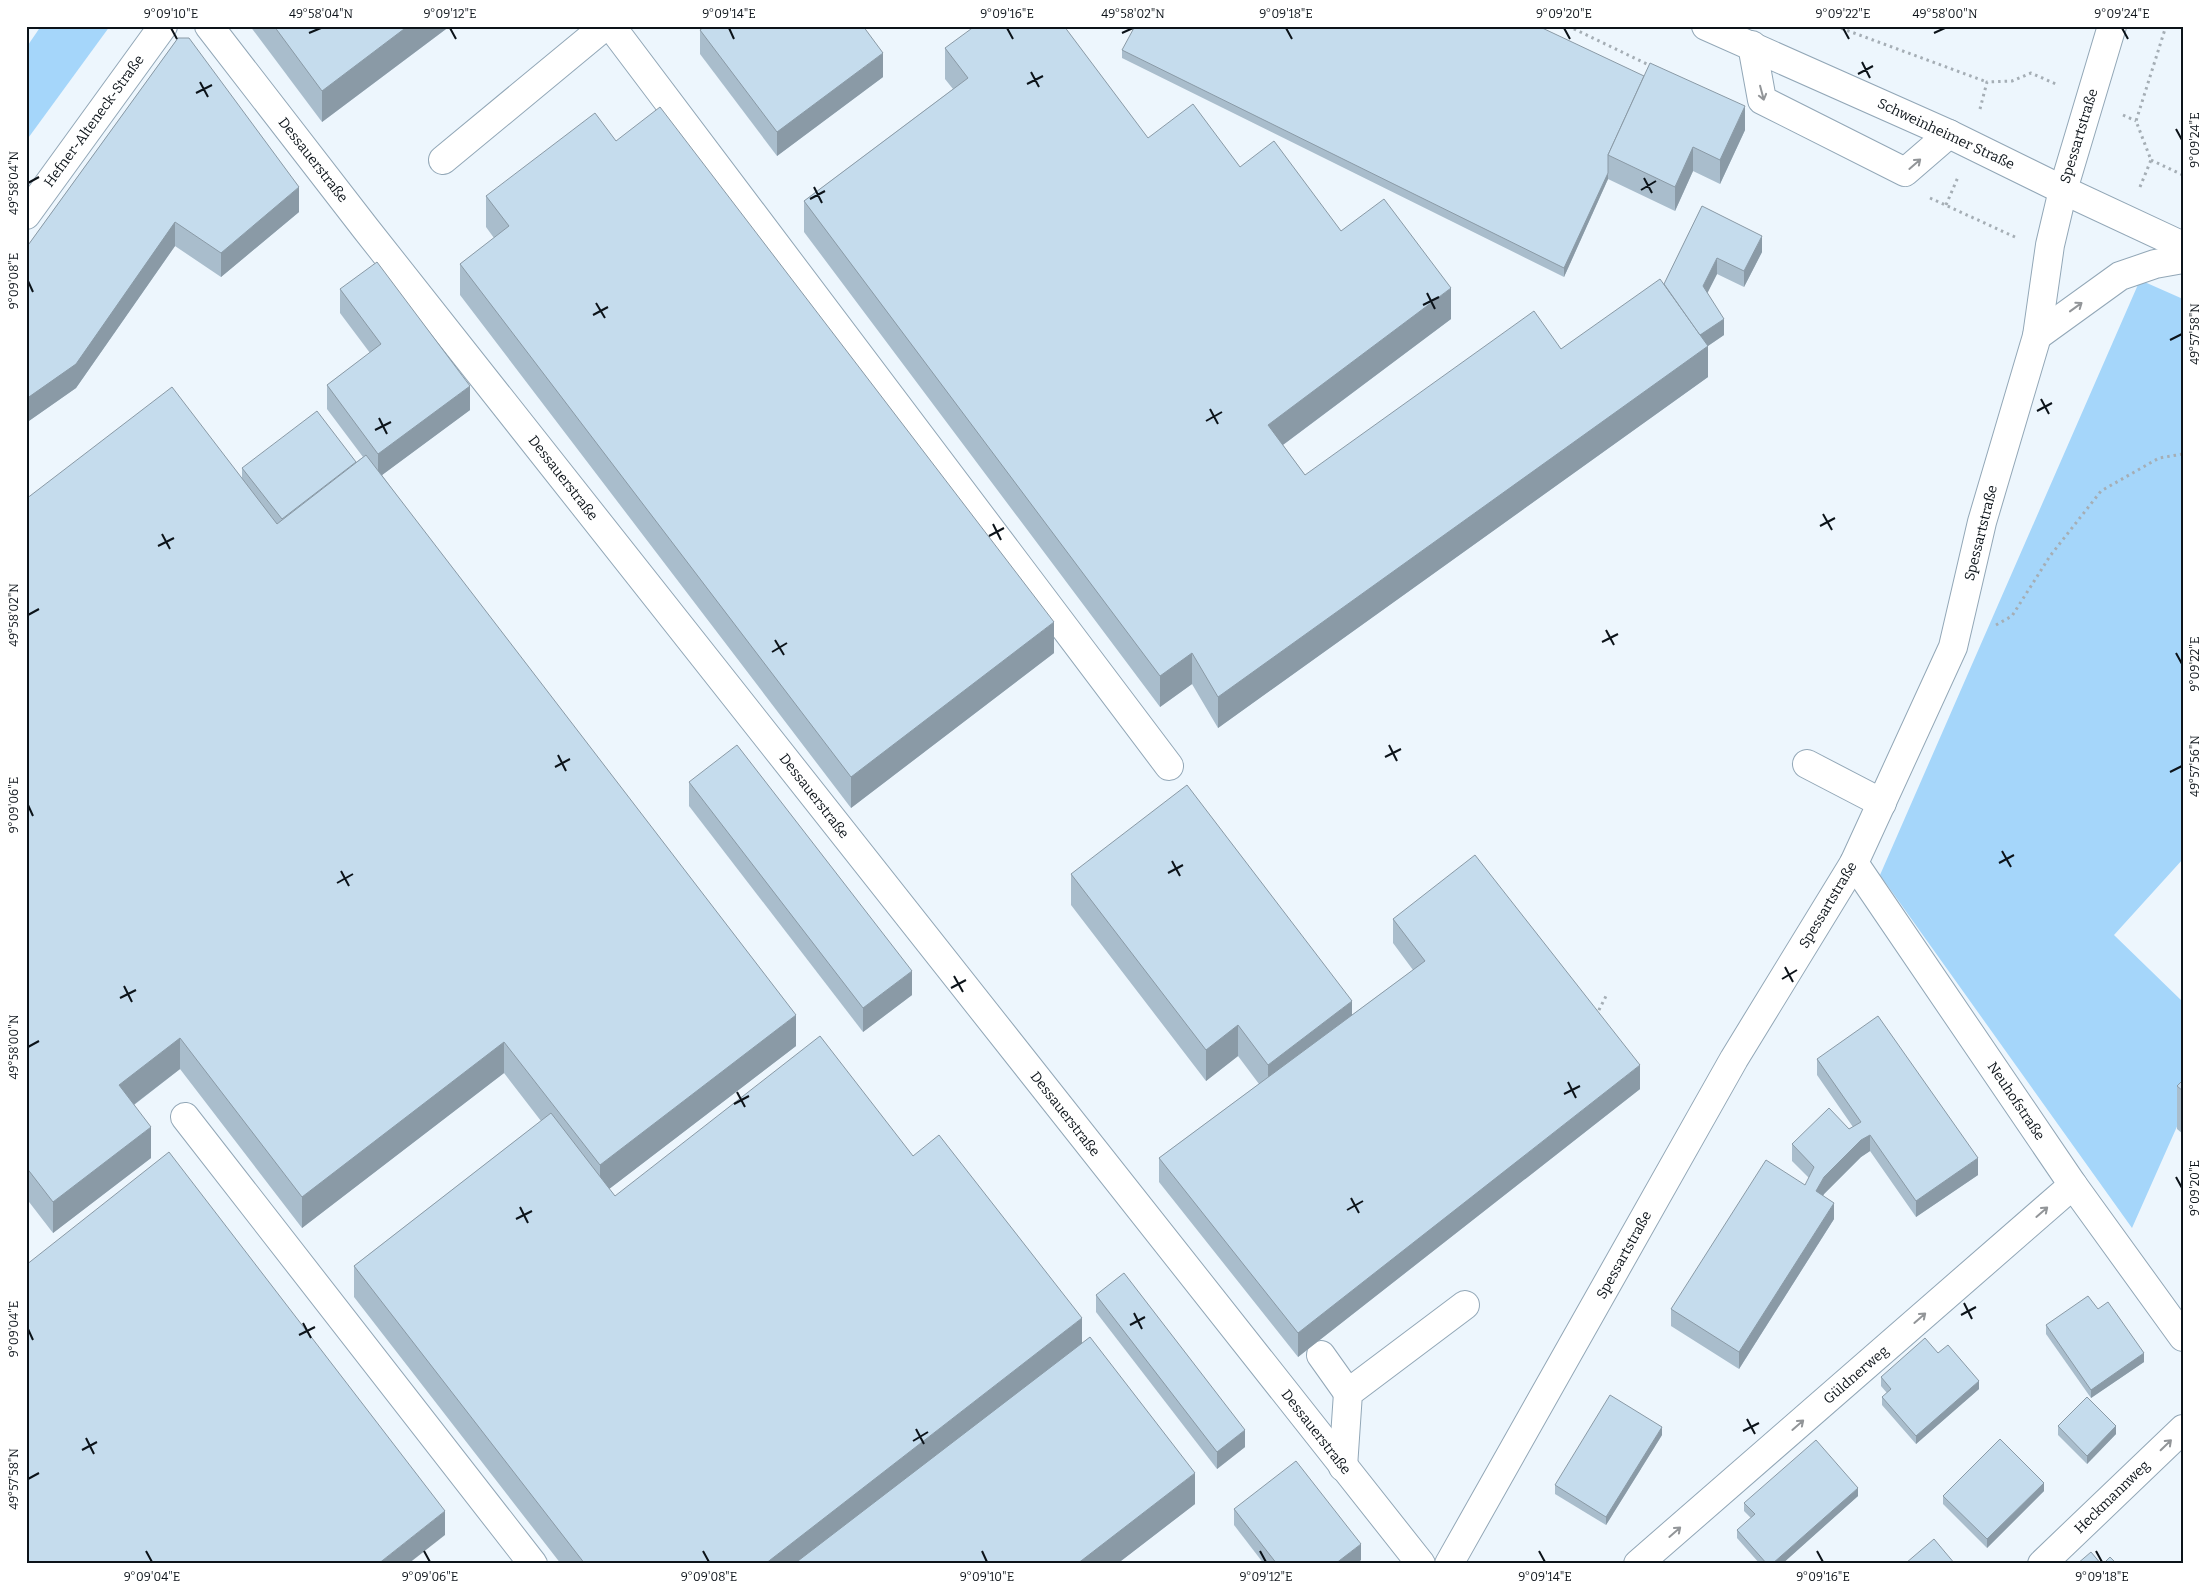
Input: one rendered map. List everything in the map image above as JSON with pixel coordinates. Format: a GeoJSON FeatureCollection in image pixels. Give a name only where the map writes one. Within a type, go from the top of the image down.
{"type":"FeatureCollection","features":[{"type":"Feature","properties":{"kind":"street","name":"Hefner-Alteneck-Straße"},"geometry":{"type":"LineString","coordinates":[[26,215],[163,26]]}},
{"type":"Feature","properties":{"kind":"street","name":"Dessauerstraße"},"geometry":{"type":"LineString","coordinates":[[209,26],[366,229],[1421,1564]]}},
{"type":"Feature","properties":{"kind":"street"},"geometry":{"type":"LineString","coordinates":[[443,160],[605,26]]}},
{"type":"Feature","properties":{"kind":"street"},"geometry":{"type":"LineString","coordinates":[[611,26],[1169,766]]}},
{"type":"Feature","properties":{"kind":"street","name":"Spessartstraße"},"geometry":{"type":"LineString","coordinates":[[1449,1564],[1734,1059],[1854,863],[1953,647],[1982,522],[2037,336],[2050,246],[2062,190],[2112,26]]}},
{"type":"Feature","properties":{"kind":"street","name":"Schweinheimer Straße"},"geometry":{"type":"LineString","coordinates":[[1708,27],[1960,139],[2062,190],[2183,246]]}},
{"type":"Feature","properties":{"kind":"street"},"geometry":{"type":"LineString","coordinates":[[1752,45],[1762,100],[1905,172],[1960,139]]}},
{"type":"Feature","properties":{"kind":"street"},"geometry":{"type":"LineString","coordinates":[[2037,336],[2120,276],[2155,264],[2183,259]]}},
{"type":"Feature","properties":{"kind":"street"},"geometry":{"type":"LineString","coordinates":[[1806,764],[1882,803]]}},
{"type":"Feature","properties":{"kind":"street","name":"Neuhofstraße"},"geometry":{"type":"LineString","coordinates":[[1854,863],[2073,1185],[2183,1337]]}},
{"type":"Feature","properties":{"kind":"street"},"geometry":{"type":"LineString","coordinates":[[185,1117],[533,1564]]}},
{"type":"Feature","properties":{"kind":"street","name":"Güldnerweg"},"geometry":{"type":"LineString","coordinates":[[1638,1564],[2073,1185]]}},
{"type":"Feature","properties":{"kind":"street"},"geometry":{"type":"LineString","coordinates":[[1348,1393],[1465,1305]]}},
{"type":"Feature","properties":{"kind":"street"},"geometry":{"type":"LineString","coordinates":[[1321,1355],[1348,1393],[1343,1467]]}},
{"type":"Feature","properties":{"kind":"street","name":"Heckmannweg"},"geometry":{"type":"LineString","coordinates":[[2042,1564],[2183,1429]]}},
{"type":"Feature","properties":{"kind":"path"},"geometry":{"type":"LineString","coordinates":[[1835,26],[1987,82],[2012,81],[2031,73],[2136,121]]}},
{"type":"Feature","properties":{"kind":"path"},"geometry":{"type":"LineString","coordinates":[[2127,220],[2151,160],[2136,121],[2166,26]]}},
{"type":"Feature","properties":{"kind":"path"},"geometry":{"type":"LineString","coordinates":[[1946,205],[1960,139],[1987,82]]}},
{"type":"Feature","properties":{"kind":"path"},"geometry":{"type":"LineString","coordinates":[[2151,160],[2183,175]]}},
{"type":"Feature","properties":{"kind":"path"},"geometry":{"type":"LineString","coordinates":[[1953,647],[2012,616],[2050,556],[2101,491],[2159,458],[2183,454]]}},
{"type":"Feature","properties":{"kind":"path"},"geometry":{"type":"LineString","coordinates":[[1595,1020],[1606,996]]}},
{"type":"Feature","properties":{"kind":"shaded area"},"geometry":{"type":"Polygon","coordinates":[[[41,26],[110,26],[26,141],[26,48],[41,26]]]}},
{"type":"Feature","properties":{"kind":"shaded area"},"geometry":{"type":"Polygon","coordinates":[[[2140,280],[2183,299],[2183,859],[2114,935],[2183,1002],[2183,1113],[2132,1228],[1880,875],[2140,280]]]}},
{"type":"Feature","properties":{"kind":"building"},"geometry":{"type":"Polygon","coordinates":[[[274,26],[408,26],[322,91],[274,26]]]}},
{"type":"Feature","properties":{"kind":"building"},"geometry":{"type":"Polygon","coordinates":[[[705,26],[863,26],[883,53],[777,132],[700,30],[705,26]]]}},
{"type":"Feature","properties":{"kind":"building"},"geometry":{"type":"Polygon","coordinates":[[[975,26],[1064,26],[1148,138],[1193,104],[1240,167],[1274,141],[1341,231],[1384,199],[1451,288],[1268,425],[1305,475],[1534,311],[1561,349],[1660,279],[1708,346],[1218,697],[1192,653],[1160,676],[804,201],[968,78],[945,48],[975,26]]]}},
{"type":"Feature","properties":{"kind":"building"},"geometry":{"type":"Polygon","coordinates":[[[1135,26],[1538,26],[1644,76],[1608,155],[1608,173],[1564,268],[1122,50],[1135,26]]]}},
{"type":"Feature","properties":{"kind":"building"},"geometry":{"type":"Polygon","coordinates":[[[178,38],[189,38],[299,187],[221,253],[175,222],[76,364],[26,399],[26,248],[178,38]]]}},
{"type":"Feature","properties":{"kind":"building"},"geometry":{"type":"Polygon","coordinates":[[[1650,63],[1745,106],[1720,160],[1693,147],[1675,187],[1608,155],[1650,63]]]}},
{"type":"Feature","properties":{"kind":"building"},"geometry":{"type":"Polygon","coordinates":[[[660,107],[1054,622],[851,777],[460,264],[509,226],[486,196],[595,113],[616,141],[660,107]]]}},
{"type":"Feature","properties":{"kind":"building"},"geometry":{"type":"Polygon","coordinates":[[[1702,206],[1762,236],[1744,271],[1717,258],[1703,286],[1724,319],[1700,335],[1664,284],[1702,206]]]}},
{"type":"Feature","properties":{"kind":"building"},"geometry":{"type":"Polygon","coordinates":[[[377,262],[470,386],[378,454],[327,385],[381,344],[340,289],[377,262]]]}},
{"type":"Feature","properties":{"kind":"building"},"geometry":{"type":"Polygon","coordinates":[[[172,387],[277,524],[366,455],[796,1015],[600,1165],[504,1042],[302,1197],[180,1038],[119,1085],[151,1127],[53,1202],[26,1167],[26,499],[172,387]]]}},
{"type":"Feature","properties":{"kind":"building"},"geometry":{"type":"Polygon","coordinates":[[[317,411],[356,462],[282,519],[242,468],[317,411]]]}},
{"type":"Feature","properties":{"kind":"building"},"geometry":{"type":"Polygon","coordinates":[[[737,745],[912,971],[863,1008],[689,782],[737,745]]]}},
{"type":"Feature","properties":{"kind":"building"},"geometry":{"type":"Polygon","coordinates":[[[1187,785],[1352,1001],[1268,1065],[1238,1025],[1206,1050],[1071,874],[1187,785]]]}},
{"type":"Feature","properties":{"kind":"building"},"geometry":{"type":"Polygon","coordinates":[[[1475,855],[1640,1065],[1298,1333],[1159,1158],[1425,961],[1393,919],[1475,855]]]}},
{"type":"Feature","properties":{"kind":"building"},"geometry":{"type":"Polygon","coordinates":[[[1878,1016],[1978,1158],[1916,1201],[1870,1135],[1861,1140],[1824,1177],[1816,1191],[1834,1203],[1739,1352],[1671,1309],[1766,1160],[1805,1185],[1814,1167],[1792,1144],[1829,1108],[1849,1129],[1861,1122],[1817,1059],[1878,1016]]]}},
{"type":"Feature","properties":{"kind":"building"},"geometry":{"type":"Polygon","coordinates":[[[820,1036],[913,1156],[939,1135],[1082,1318],[765,1564],[585,1564],[354,1266],[551,1113],[615,1196],[820,1036]]]}},
{"type":"Feature","properties":{"kind":"building"},"geometry":{"type":"Polygon","coordinates":[[[2183,1080],[2183,1091],[2177,1086],[2183,1080]]]}},
{"type":"Feature","properties":{"kind":"building"},"geometry":{"type":"Polygon","coordinates":[[[169,1152],[445,1511],[378,1564],[26,1564],[26,1265],[169,1152]]]}},
{"type":"Feature","properties":{"kind":"building"},"geometry":{"type":"Polygon","coordinates":[[[1124,1273],[1245,1430],[1217,1452],[1096,1295],[1124,1273]]]}},
{"type":"Feature","properties":{"kind":"building"},"geometry":{"type":"Polygon","coordinates":[[[2088,1296],[2098,1309],[2108,1302],[2144,1353],[2091,1390],[2046,1325],[2088,1296]]]}},
{"type":"Feature","properties":{"kind":"building"},"geometry":{"type":"Polygon","coordinates":[[[1090,1337],[1195,1473],[1077,1564],[794,1564],[1090,1337]]]}},
{"type":"Feature","properties":{"kind":"building"},"geometry":{"type":"Polygon","coordinates":[[[1925,1338],[1938,1353],[1948,1345],[1979,1381],[1916,1436],[1882,1397],[1891,1389],[1881,1377],[1925,1338]]]}},
{"type":"Feature","properties":{"kind":"building"},"geometry":{"type":"Polygon","coordinates":[[[1610,1395],[1662,1427],[1606,1517],[1555,1485],[1610,1395]]]}},
{"type":"Feature","properties":{"kind":"building"},"geometry":{"type":"Polygon","coordinates":[[[2087,1397],[2116,1426],[2087,1456],[2058,1426],[2087,1397]]]}},
{"type":"Feature","properties":{"kind":"building"},"geometry":{"type":"Polygon","coordinates":[[[2000,1439],[2044,1483],[1987,1539],[1943,1496],[2000,1439]]]}},
{"type":"Feature","properties":{"kind":"building"},"geometry":{"type":"Polygon","coordinates":[[[1816,1440],[1858,1488],[1772,1564],[1767,1564],[1737,1530],[1755,1514],[1744,1503],[1816,1440]]]}},
{"type":"Feature","properties":{"kind":"building"},"geometry":{"type":"Polygon","coordinates":[[[1296,1461],[1361,1544],[1335,1564],[1277,1564],[1234,1509],[1296,1461]]]}},
{"type":"Feature","properties":{"kind":"building"},"geometry":{"type":"Polygon","coordinates":[[[1934,1539],[1955,1564],[1906,1563],[1934,1539]]]}},
{"type":"Feature","properties":{"kind":"building"},"geometry":{"type":"Polygon","coordinates":[[[2091,1552],[2101,1564],[2077,1564],[2091,1552]]]}},
{"type":"Feature","properties":{"kind":"building"},"geometry":{"type":"Polygon","coordinates":[[[2110,1557],[2117,1564],[2103,1564],[2110,1557]]]}}]}
